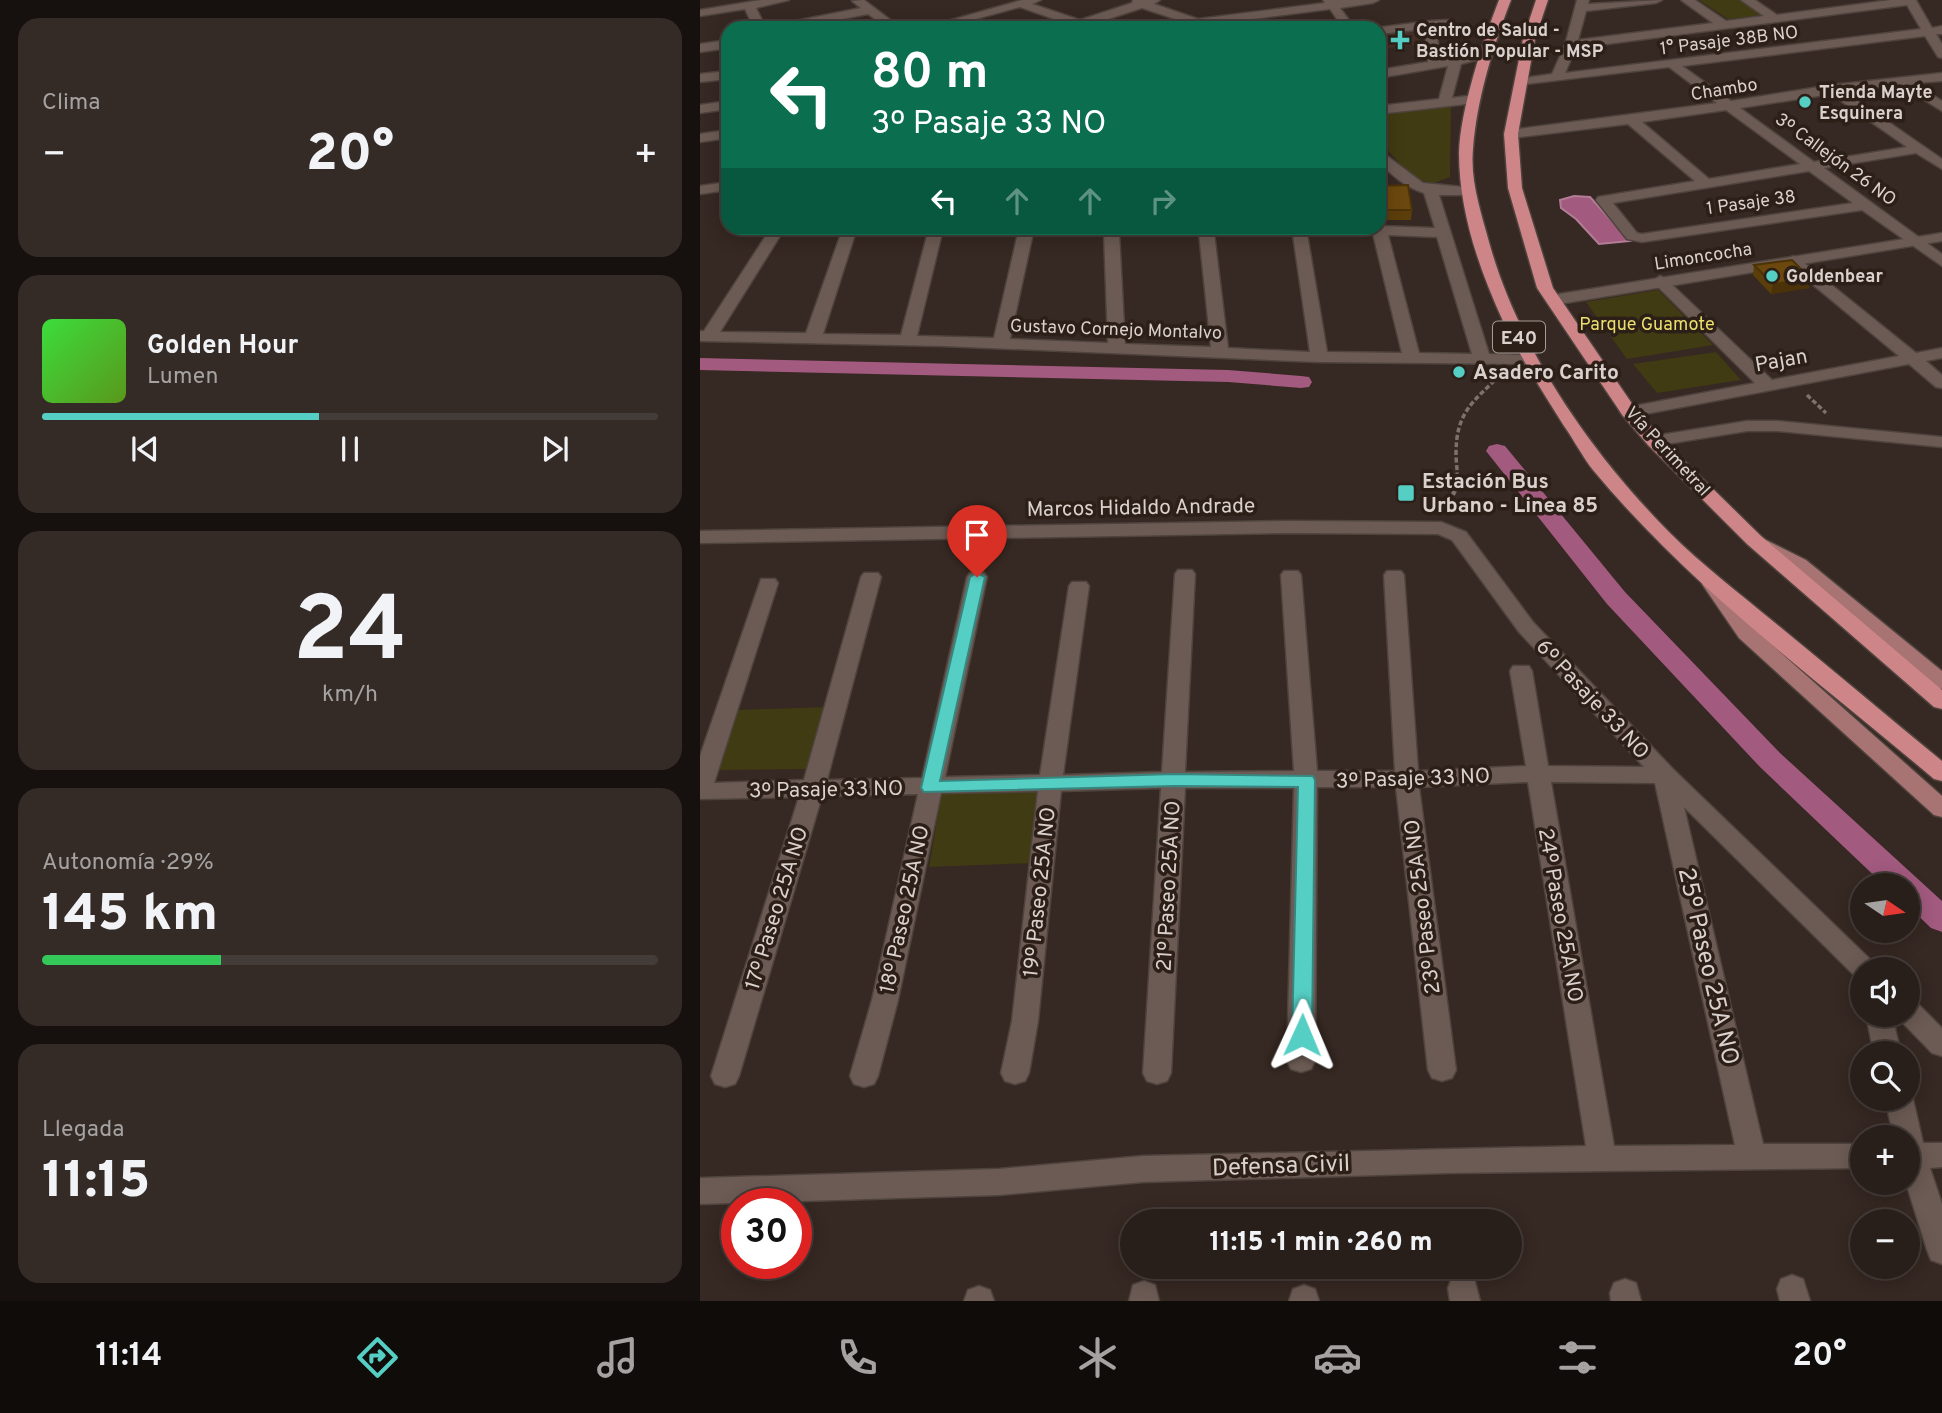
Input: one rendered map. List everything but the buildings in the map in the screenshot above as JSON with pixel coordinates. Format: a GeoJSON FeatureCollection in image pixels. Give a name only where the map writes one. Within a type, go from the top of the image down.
{"type":"FeatureCollection","features":[{"type":"Feature","properties":{"kind":"highway","name":"E40"},"geometry":{"type":"LineString","coordinates":[[1505,0],[1486,56],[1466,150],[1468,191],[1492,280],[1530,360],[1598,464],[1663,537],[1709,579]]}},
{"type":"Feature","properties":{"kind":"highway","name":"Vía Perimetral"},"geometry":{"type":"LineString","coordinates":[[1542,0],[1529,39],[1511,134],[1515,188],[1545,288],[1629,412],[1654,441],[1754,540],[1942,702]]}},
{"type":"Feature","properties":{"kind":"highway"},"geometry":{"type":"LineString","coordinates":[[1709,579],[1942,773]]}},
{"type":"Feature","properties":{"kind":"main road","name":"Vía Perimetral"},"geometry":{"type":"LineString","coordinates":[[1754,540],[1799,565],[1942,682]]}},
{"type":"Feature","properties":{"kind":"main road","name":"E40"},"geometry":{"type":"LineString","coordinates":[[1709,579],[1746,633],[1942,809]]}},
{"type":"Feature","properties":{"kind":"street"},"geometry":{"type":"LineString","coordinates":[[700,13],[782,0]]}},
{"type":"Feature","properties":{"kind":"street"},"geometry":{"type":"LineString","coordinates":[[857,0],[885,21]]}},
{"type":"Feature","properties":{"kind":"street"},"geometry":{"type":"LineString","coordinates":[[996,0],[1063,21]]}},
{"type":"Feature","properties":{"kind":"street"},"geometry":{"type":"LineString","coordinates":[[956,21],[1035,0]]}},
{"type":"Feature","properties":{"kind":"street"},"geometry":{"type":"LineString","coordinates":[[1245,0],[1256,15]]}},
{"type":"Feature","properties":{"kind":"street"},"geometry":{"type":"LineString","coordinates":[[1209,21],[1331,3],[1373,0]]}},
{"type":"Feature","properties":{"kind":"street"},"geometry":{"type":"LineString","coordinates":[[1557,78],[1571,45],[1583,4],[1656,0]]}},
{"type":"Feature","properties":{"kind":"street"},"geometry":{"type":"LineString","coordinates":[[1688,0],[1722,24]]}},
{"type":"Feature","properties":{"kind":"street"},"geometry":{"type":"LineString","coordinates":[[1747,0],[1773,17]]}},
{"type":"Feature","properties":{"kind":"street"},"geometry":{"type":"LineString","coordinates":[[1571,45],[1910,0],[1942,54]]}},
{"type":"Feature","properties":{"kind":"street"},"geometry":{"type":"LineString","coordinates":[[1095,21],[1143,1],[1198,21]]}},
{"type":"Feature","properties":{"kind":"street"},"geometry":{"type":"LineString","coordinates":[[1331,3],[1344,21]]}},
{"type":"Feature","properties":{"kind":"street"},"geometry":{"type":"LineString","coordinates":[[749,6],[756,21]]}},
{"type":"Feature","properties":{"kind":"street"},"geometry":{"type":"LineString","coordinates":[[815,21],[869,10]]}},
{"type":"Feature","properties":{"kind":"street"},"geometry":{"type":"LineString","coordinates":[[1386,29],[1448,23]]}},
{"type":"Feature","properties":{"kind":"street"},"geometry":{"type":"LineString","coordinates":[[1430,24],[1434,65]]}},
{"type":"Feature","properties":{"kind":"street","name":"1° Pasaje 38B NO"},"geometry":{"type":"LineString","coordinates":[[1521,82],[1942,30]]}},
{"type":"Feature","properties":{"kind":"street"},"geometry":{"type":"LineString","coordinates":[[700,48],[721,45]]}},
{"type":"Feature","properties":{"kind":"street"},"geometry":{"type":"LineString","coordinates":[[1386,73],[1486,56]]}},
{"type":"Feature","properties":{"kind":"street"},"geometry":{"type":"LineString","coordinates":[[1445,100],[1457,61]]}},
{"type":"Feature","properties":{"kind":"street","name":"3º Callejón 26 NO"},"geometry":{"type":"LineString","coordinates":[[1673,65],[1942,261]]}},
{"type":"Feature","properties":{"kind":"street"},"geometry":{"type":"LineString","coordinates":[[700,78],[721,76]]}},
{"type":"Feature","properties":{"kind":"street","name":"Chambo"},"geometry":{"type":"LineString","coordinates":[[1511,134],[1731,106],[1832,89],[1942,77]]}},
{"type":"Feature","properties":{"kind":"street"},"geometry":{"type":"LineString","coordinates":[[1901,80],[1942,107]]}},
{"type":"Feature","properties":{"kind":"street"},"geometry":{"type":"LineString","coordinates":[[1832,89],[1942,165]]}},
{"type":"Feature","properties":{"kind":"street"},"geometry":{"type":"LineString","coordinates":[[1386,109],[1445,100],[1475,99]]}},
{"type":"Feature","properties":{"kind":"street"},"geometry":{"type":"LineString","coordinates":[[700,109],[721,106]]}},
{"type":"Feature","properties":{"kind":"street"},"geometry":{"type":"LineString","coordinates":[[1631,120],[1706,183],[1917,149]]}},
{"type":"Feature","properties":{"kind":"street"},"geometry":{"type":"LineString","coordinates":[[700,138],[721,135]]}},
{"type":"Feature","properties":{"kind":"street"},"geometry":{"type":"LineString","coordinates":[[1386,162],[1402,179],[1431,192],[1468,191]]}},
{"type":"Feature","properties":{"kind":"street","name":"1 Pasaje 38"},"geometry":{"type":"LineString","coordinates":[[1706,183],[1605,199],[1603,202],[1632,236],[1642,238],[1866,205]]}},
{"type":"Feature","properties":{"kind":"street"},"geometry":{"type":"LineString","coordinates":[[700,190],[721,187]]}},
{"type":"Feature","properties":{"kind":"street"},"geometry":{"type":"LineString","coordinates":[[1431,192],[1482,359]]}},
{"type":"Feature","properties":{"kind":"street"},"geometry":{"type":"LineString","coordinates":[[1386,230],[1444,233]]}},
{"type":"Feature","properties":{"kind":"street"},"geometry":{"type":"LineString","coordinates":[[704,336],[773,235]]}},
{"type":"Feature","properties":{"kind":"street"},"geometry":{"type":"LineString","coordinates":[[813,338],[848,235]]}},
{"type":"Feature","properties":{"kind":"street"},"geometry":{"type":"LineString","coordinates":[[908,340],[934,235]]}},
{"type":"Feature","properties":{"kind":"street"},"geometry":{"type":"LineString","coordinates":[[1001,344],[1025,235]]}},
{"type":"Feature","properties":{"kind":"street"},"geometry":{"type":"LineString","coordinates":[[1111,235],[1116,350]]}},
{"type":"Feature","properties":{"kind":"street"},"geometry":{"type":"LineString","coordinates":[[1207,235],[1220,352]]}},
{"type":"Feature","properties":{"kind":"street"},"geometry":{"type":"LineString","coordinates":[[1300,235],[1319,357]]}},
{"type":"Feature","properties":{"kind":"street"},"geometry":{"type":"LineString","coordinates":[[1380,235],[1412,358]]}},
{"type":"Feature","properties":{"kind":"street","name":"Limoncocha"},"geometry":{"type":"LineString","coordinates":[[1553,300],[1942,237]]}},
{"type":"Feature","properties":{"kind":"street"},"geometry":{"type":"LineString","coordinates":[[1793,261],[1942,383]]}},
{"type":"Feature","properties":{"kind":"street"},"geometry":{"type":"LineString","coordinates":[[1660,281],[1768,386]]}},
{"type":"Feature","properties":{"kind":"street","name":"Gustavo Cornejo Montalvo"},"geometry":{"type":"LineString","coordinates":[[704,336],[908,340],[1319,357],[1530,360]]}},
{"type":"Feature","properties":{"kind":"street","name":"Pajan"},"geometry":{"type":"LineString","coordinates":[[1629,412],[1942,353]]}},
{"type":"Feature","properties":{"kind":"street"},"geometry":{"type":"LineString","coordinates":[[1654,441],[1746,426],[1777,426],[1942,442]]}},
{"type":"Feature","properties":{"kind":"street","name":"Marcos Hidaldo Andrade"},"geometry":{"type":"LineString","coordinates":[[700,537],[1289,527],[1441,528]]}},
{"type":"Feature","properties":{"kind":"street","name":"6º Pasaje 33 NO"},"geometry":{"type":"LineString","coordinates":[[1441,528],[1459,536],[1526,627],[1665,775],[1852,957]]}},
{"type":"Feature","properties":{"kind":"street","name":"21º Paseo 25A NO"},"geometry":{"type":"LineString","coordinates":[[1157,1073],[1185,574]]}},
{"type":"Feature","properties":{"kind":"street"},"geometry":{"type":"LineString","coordinates":[[1291,575],[1306,780],[1301,1061]]}},
{"type":"Feature","properties":{"kind":"street","name":"23º Paseo 25A NO"},"geometry":{"type":"LineString","coordinates":[[1394,575],[1407,779],[1442,1070]]}},
{"type":"Feature","properties":{"kind":"street","name":"17º Paseo 25A NO"},"geometry":{"type":"LineString","coordinates":[[725,1076],[813,789],[871,577]]}},
{"type":"Feature","properties":{"kind":"street","name":"18º Paseo 25A NO"},"geometry":{"type":"LineString","coordinates":[[864,1076],[884,1000],[977,577]]}},
{"type":"Feature","properties":{"kind":"street"},"geometry":{"type":"LineString","coordinates":[[700,791],[768,583]]}},
{"type":"Feature","properties":{"kind":"street","name":"19º Paseo 25A NO"},"geometry":{"type":"LineString","coordinates":[[1015,1073],[1025,1020],[1050,784],[1079,586]]}},
{"type":"Feature","properties":{"kind":"street","name":"24º Paseo 25A NO"},"geometry":{"type":"LineString","coordinates":[[1521,671],[1602,1158]]}},
{"type":"Feature","properties":{"kind":"street","name":"3º Pasaje 33 NO"},"geometry":{"type":"LineString","coordinates":[[700,791],[930,788],[1174,780],[1407,779],[1538,774],[1665,775]]}},
{"type":"Feature","properties":{"kind":"street","name":"25º Paseo 25A NO"},"geometry":{"type":"LineString","coordinates":[[1665,775],[1752,1158]]}},
{"type":"Feature","properties":{"kind":"street"},"geometry":{"type":"LineString","coordinates":[[1920,1023],[1942,1045]]}},
{"type":"Feature","properties":{"kind":"street"},"geometry":{"type":"LineString","coordinates":[[1920,1156],[1942,1155]]}},
{"type":"Feature","properties":{"kind":"street","name":"Defensa Civil"},"geometry":{"type":"LineString","coordinates":[[700,1191],[999,1182],[1143,1168],[1602,1158],[1850,1157]]}},
{"type":"Feature","properties":{"kind":"street"},"geometry":{"type":"LineString","coordinates":[[1920,1185],[1942,1250]]}},
{"type":"Feature","properties":{"kind":"path"},"geometry":{"type":"LineString","coordinates":[[1441,528],[1443,516],[1458,484],[1456,451],[1462,413],[1503,373],[1508,366],[1508,360]]}},
{"type":"Feature","properties":{"kind":"path"},"geometry":{"type":"LineString","coordinates":[[1792,382],[1832,418]]}},
{"type":"Feature","properties":{"kind":"shaded area","name":"Centro de Salud - Bastión Popular - MSP"},"geometry":{"type":"Polygon","coordinates":[[[1413,29],[1425,36],[1415,45],[1386,48],[1386,32],[1413,29]]]}},
{"type":"Feature","properties":{"kind":"shaded area"},"geometry":{"type":"Polygon","coordinates":[[[1574,196],[1590,197],[1630,241],[1599,244],[1576,219],[1561,208],[1560,200],[1574,196]]]}},
{"type":"Feature","properties":{"kind":"green space"},"geometry":{"type":"Polygon","coordinates":[[[1699,0],[1740,0],[1762,15],[1728,19],[1699,0]]]}},
{"type":"Feature","properties":{"kind":"green space"},"geometry":{"type":"Polygon","coordinates":[[[1451,104],[1450,177],[1434,183],[1413,179],[1386,148],[1386,112],[1451,104]]]}},
{"type":"Feature","properties":{"kind":"green space","name":"Parque Guamote"},"geometry":{"type":"Polygon","coordinates":[[[1658,290],[1713,345],[1627,359],[1586,302],[1658,290]]]}},
{"type":"Feature","properties":{"kind":"green space"},"geometry":{"type":"Polygon","coordinates":[[[1716,352],[1741,380],[1657,393],[1633,364],[1716,352]]]}},
{"type":"Feature","properties":{"kind":"green space"},"geometry":{"type":"Polygon","coordinates":[[[829,707],[810,769],[716,770],[736,710],[829,707]]]}},
{"type":"Feature","properties":{"kind":"green space"},"geometry":{"type":"Polygon","coordinates":[[[1043,789],[1033,863],[929,867],[942,791],[1043,789]]]}},
{"type":"Feature","properties":{"kind":"waterway"},"geometry":{"type":"LineString","coordinates":[[700,364],[1228,376],[1301,382]]}},
{"type":"Feature","properties":{"kind":"waterway"},"geometry":{"type":"LineString","coordinates":[[1497,451],[1616,598],[1770,760],[1891,873]]}},
{"type":"Feature","properties":{"kind":"waterway"},"geometry":{"type":"LineString","coordinates":[[1920,899],[1942,920]]}},
{"type":"Feature","properties":{"kind":"place","name":"Centro de Salud - Bastión Popular - MSP"},"geometry":{"type":"Point","coordinates":[1400,40]}},
{"type":"Feature","properties":{"kind":"place","name":"Tienda Mayte Esquinera"},"geometry":{"type":"Point","coordinates":[1805,102]}},
{"type":"Feature","properties":{"kind":"place","name":"Goldenbear"},"geometry":{"type":"Point","coordinates":[1772,276]}},
{"type":"Feature","properties":{"kind":"place","name":"Asadero Carito"},"geometry":{"type":"Point","coordinates":[1459,372]}},
{"type":"Feature","properties":{"kind":"place","name":"Estación Bus Urbano - Linea 85"},"geometry":{"type":"Point","coordinates":[1406,493]}},
{"type":"Feature","properties":{"kind":"route"},"geometry":{"type":"LineString","coordinates":[[977,577],[930,788],[1174,780],[1306,780],[1302,1035]]}}]}
